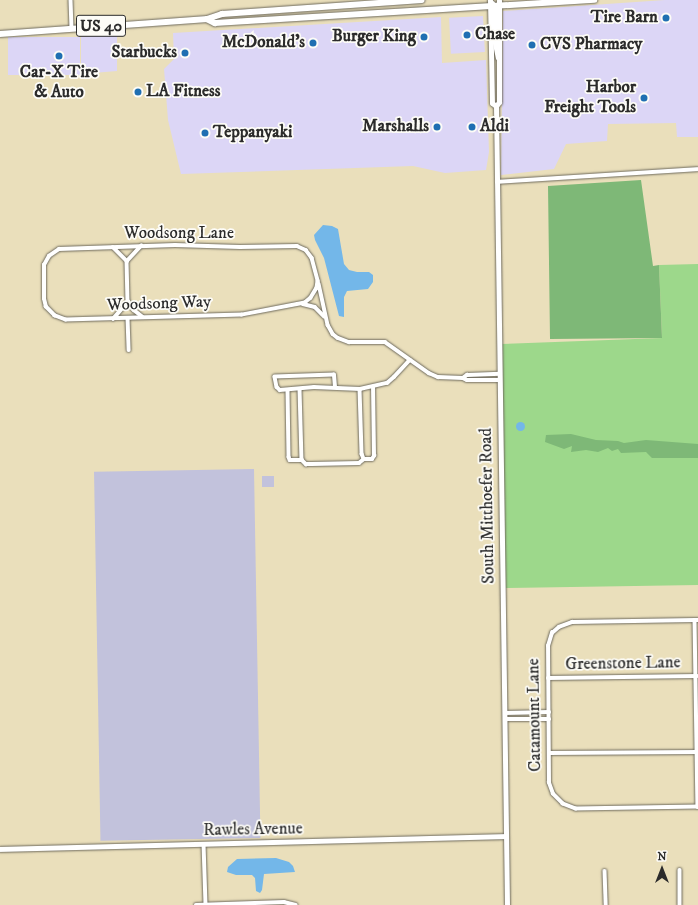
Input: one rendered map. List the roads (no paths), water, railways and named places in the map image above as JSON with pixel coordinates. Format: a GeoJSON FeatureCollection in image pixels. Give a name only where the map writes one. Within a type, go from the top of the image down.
{"type":"FeatureCollection","features":[{"type":"Feature","properties":{"kind":"main road","name":"US 40"},"geometry":{"type":"LineString","coordinates":[[0,34],[207,19],[222,14],[422,0]]}},
{"type":"Feature","properties":{"kind":"main road","name":"US 40"},"geometry":{"type":"LineString","coordinates":[[207,19],[215,23],[493,3],[594,0]]}},
{"type":"Feature","properties":{"kind":"main road","name":"South Mitthoefer Road"},"geometry":{"type":"LineString","coordinates":[[493,3],[494,38],[497,55],[500,60],[499,102],[496,106],[507,905]]}},
{"type":"Feature","properties":{"kind":"main road","name":"South Mitthoefer Road"},"geometry":{"type":"LineString","coordinates":[[493,3],[492,102],[496,106]]}},
{"type":"Feature","properties":{"kind":"street"},"geometry":{"type":"LineString","coordinates":[[71,0],[72,28]]}},
{"type":"Feature","properties":{"kind":"street"},"geometry":{"type":"LineString","coordinates":[[497,182],[698,169]]}},
{"type":"Feature","properties":{"kind":"street"},"geometry":{"type":"LineString","coordinates":[[127,262],[141,246]]}},
{"type":"Feature","properties":{"kind":"street","name":"Woodsong Lane"},"geometry":{"type":"LineString","coordinates":[[44,284],[44,265],[49,256],[56,250],[66,248],[141,246],[297,246],[306,250],[311,256],[326,320]]}},
{"type":"Feature","properties":{"kind":"street"},"geometry":{"type":"LineString","coordinates":[[113,247],[127,262],[128,302],[134,310],[143,317]]}},
{"type":"Feature","properties":{"kind":"street"},"geometry":{"type":"LineString","coordinates":[[301,304],[314,295],[318,281]]}},
{"type":"Feature","properties":{"kind":"street","name":"Woodsong Way"},"geometry":{"type":"LineString","coordinates":[[44,284],[46,307],[58,318],[66,320],[248,314],[301,304]]}},
{"type":"Feature","properties":{"kind":"street"},"geometry":{"type":"LineString","coordinates":[[114,319],[128,302]]}},
{"type":"Feature","properties":{"kind":"street"},"geometry":{"type":"LineString","coordinates":[[301,304],[315,307],[326,320],[333,334],[342,340],[384,342],[434,376],[442,378],[463,378],[467,375],[500,377]]}},
{"type":"Feature","properties":{"kind":"street"},"geometry":{"type":"LineString","coordinates":[[128,318],[129,350]]}},
{"type":"Feature","properties":{"kind":"street"},"geometry":{"type":"LineString","coordinates":[[335,387],[334,375],[276,377],[277,387],[280,390],[288,391],[335,387],[360,389],[373,388],[387,383],[410,360]]}},
{"type":"Feature","properties":{"kind":"street"},"geometry":{"type":"LineString","coordinates":[[288,391],[290,460],[302,460],[306,464],[359,463],[364,459],[372,458],[374,456],[373,388]]}},
{"type":"Feature","properties":{"kind":"street"},"geometry":{"type":"LineString","coordinates":[[300,389],[302,460]]}},
{"type":"Feature","properties":{"kind":"street"},"geometry":{"type":"LineString","coordinates":[[360,389],[362,454],[364,459]]}},
{"type":"Feature","properties":{"kind":"street"},"geometry":{"type":"LineString","coordinates":[[697,620],[698,807]]}},
{"type":"Feature","properties":{"kind":"street","name":"Catamount Lane"},"geometry":{"type":"LineString","coordinates":[[697,620],[572,622],[564,624],[556,630],[550,638],[548,646],[548,678],[549,783],[557,800],[576,809],[698,807]]}},
{"type":"Feature","properties":{"kind":"street","name":"Greenstone Lane"},"geometry":{"type":"LineString","coordinates":[[548,678],[697,676]]}},
{"type":"Feature","properties":{"kind":"street"},"geometry":{"type":"LineString","coordinates":[[505,713],[549,712]]}},
{"type":"Feature","properties":{"kind":"street"},"geometry":{"type":"LineString","coordinates":[[505,719],[549,719]]}},
{"type":"Feature","properties":{"kind":"street"},"geometry":{"type":"LineString","coordinates":[[549,753],[698,752]]}},
{"type":"Feature","properties":{"kind":"street","name":"Rawles Avenue"},"geometry":{"type":"LineString","coordinates":[[0,849],[506,836]]}},
{"type":"Feature","properties":{"kind":"street"},"geometry":{"type":"LineString","coordinates":[[204,844],[206,904]]}},
{"type":"Feature","properties":{"kind":"street"},"geometry":{"type":"LineString","coordinates":[[680,870],[680,905]]}},
{"type":"Feature","properties":{"kind":"street"},"geometry":{"type":"LineString","coordinates":[[605,871],[606,905]]}},
{"type":"Feature","properties":{"kind":"street"},"geometry":{"type":"LineString","coordinates":[[196,905],[285,902],[296,905]]}},
{"type":"Feature","properties":{"kind":"water"},"geometry":{"type":"Polygon","coordinates":[[[323,225],[332,226],[338,229],[344,264],[349,270],[369,272],[373,275],[373,282],[368,289],[347,291],[344,297],[344,317],[339,316],[324,258],[315,240],[314,235],[323,225]]]}},
{"type":"Feature","properties":{"kind":"water"},"geometry":{"type":"Polygon","coordinates":[[[518,422],[522,422],[524,426],[522,430],[518,430],[516,428],[516,424],[518,422]]]}},
{"type":"Feature","properties":{"kind":"water"},"geometry":{"type":"Polygon","coordinates":[[[276,858],[289,862],[293,866],[295,872],[264,874],[262,890],[260,893],[256,891],[255,878],[252,875],[236,875],[227,872],[228,867],[237,859],[276,858]]]}},
{"type":"Feature","properties":{"kind":"place","name":"Tire Barn"},"geometry":{"type":"Point","coordinates":[666,18]}},
{"type":"Feature","properties":{"kind":"place","name":"Chase"},"geometry":{"type":"Point","coordinates":[467,35]}},
{"type":"Feature","properties":{"kind":"place","name":"Burger King"},"geometry":{"type":"Point","coordinates":[424,37]}},
{"type":"Feature","properties":{"kind":"place","name":"McDonald's"},"geometry":{"type":"Point","coordinates":[313,43]}},
{"type":"Feature","properties":{"kind":"place","name":"CVS Pharmacy"},"geometry":{"type":"Point","coordinates":[532,45]}},
{"type":"Feature","properties":{"kind":"place","name":"Starbucks"},"geometry":{"type":"Point","coordinates":[185,53]}},
{"type":"Feature","properties":{"kind":"place","name":"Car-X Tire & Auto"},"geometry":{"type":"Point","coordinates":[59,56]}},
{"type":"Feature","properties":{"kind":"place","name":"LA Fitness"},"geometry":{"type":"Point","coordinates":[138,92]}},
{"type":"Feature","properties":{"kind":"place","name":"Harbor Freight Tools"},"geometry":{"type":"Point","coordinates":[644,98]}},
{"type":"Feature","properties":{"kind":"place","name":"Marshalls"},"geometry":{"type":"Point","coordinates":[437,127]}},
{"type":"Feature","properties":{"kind":"place","name":"Aldi"},"geometry":{"type":"Point","coordinates":[472,127]}},
{"type":"Feature","properties":{"kind":"place","name":"Teppanyaki"},"geometry":{"type":"Point","coordinates":[205,133]}}]}
